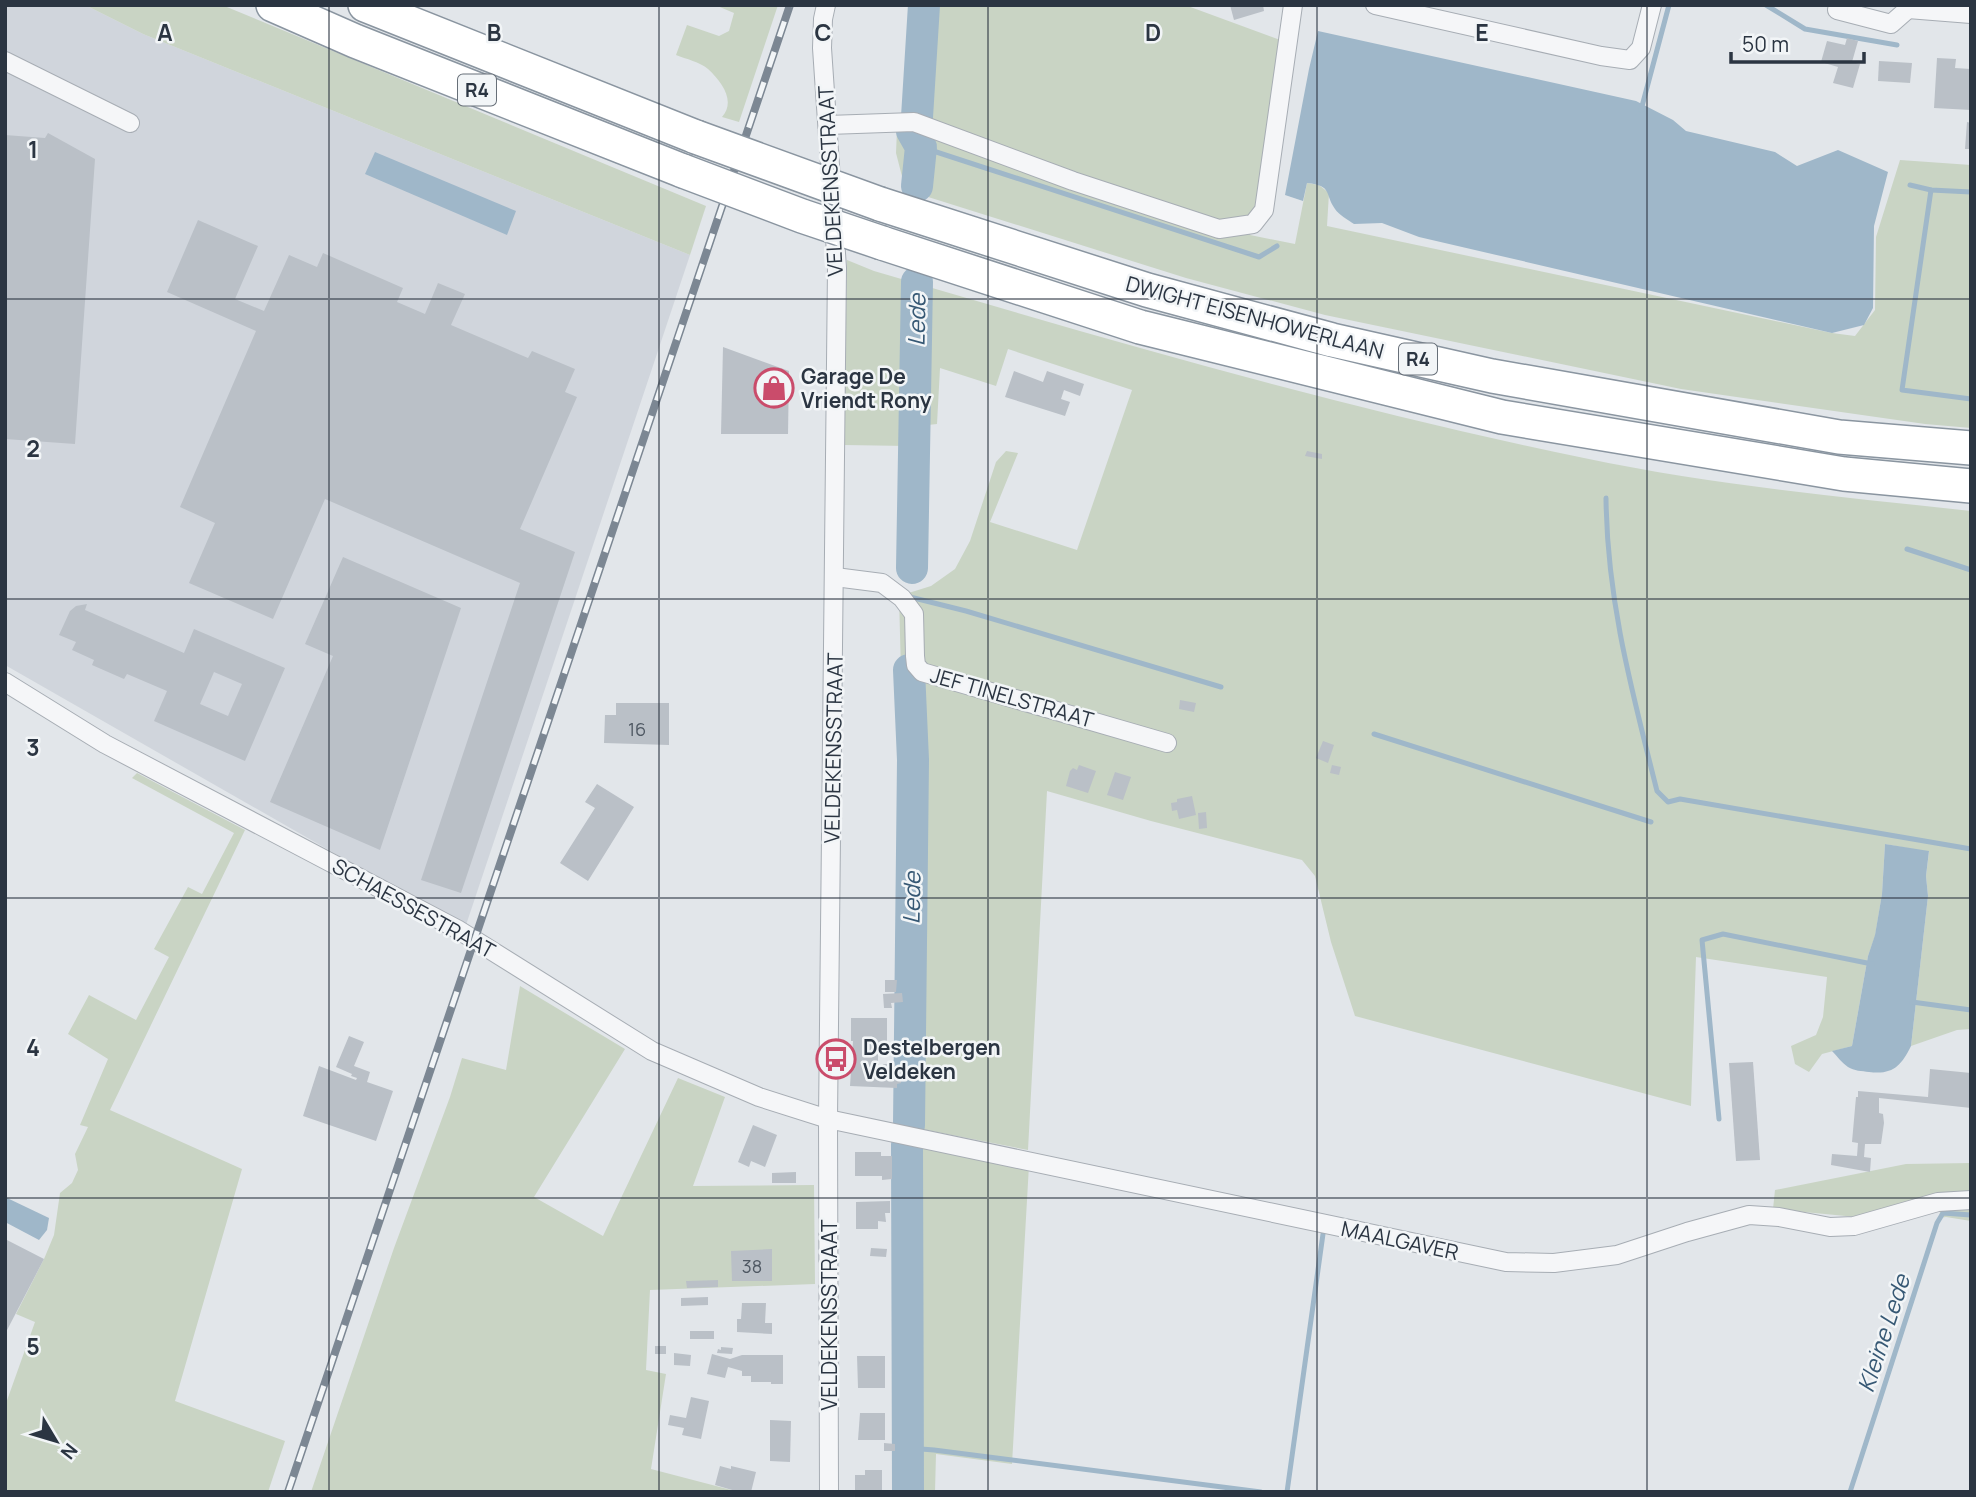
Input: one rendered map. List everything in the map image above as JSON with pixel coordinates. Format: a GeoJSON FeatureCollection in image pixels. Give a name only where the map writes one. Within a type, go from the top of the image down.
{"type":"FeatureCollection","features":[{"type":"Feature","properties":{"kind":"highway","name":"DWIGHT EISENHOWERLAAN"},"geometry":{"type":"LineString","coordinates":[[273,5],[355,41],[802,216],[1140,327],[1502,417],[1844,474],[1971,486]]}},
{"type":"Feature","properties":{"kind":"highway","name":"DWIGHT EISENHOWERLAAN"},"geometry":{"type":"LineString","coordinates":[[365,5],[696,137],[880,204],[1147,290],[1332,340],[1465,370],[1839,437],[1971,448]]}},
{"type":"Feature","properties":{"kind":"street","name":"VELDEKENSSTRAAT"},"geometry":{"type":"LineString","coordinates":[[826,5],[822,48],[837,268],[828,1119],[829,1492]]}},
{"type":"Feature","properties":{"kind":"street"},"geometry":{"type":"LineString","coordinates":[[828,125],[914,122],[1022,163],[1219,229],[1253,224],[1264,210],[1293,20],[1293,5]]}},
{"type":"Feature","properties":{"kind":"street"},"geometry":{"type":"LineString","coordinates":[[1375,5],[1601,56],[1630,60],[1641,48],[1652,5]]}},
{"type":"Feature","properties":{"kind":"street"},"geometry":{"type":"LineString","coordinates":[[1838,5],[1837,10],[1891,24],[1907,7],[1971,14]]}},
{"type":"Feature","properties":{"kind":"street"},"geometry":{"type":"LineString","coordinates":[[5,61],[130,123]]}},
{"type":"Feature","properties":{"kind":"street","name":"JEF TINELSTRAAT"},"geometry":{"type":"LineString","coordinates":[[835,577],[882,583],[902,598],[914,614],[916,665],[922,672],[1167,743]]}},
{"type":"Feature","properties":{"kind":"street","name":"SCHAESSESTRAAT"},"geometry":{"type":"LineString","coordinates":[[5,682],[105,744],[457,929],[652,1051],[759,1097],[828,1119]]}},
{"type":"Feature","properties":{"kind":"street","name":"MAALGAVER"},"geometry":{"type":"LineString","coordinates":[[828,1119],[1506,1262],[1555,1263],[1617,1255],[1749,1214],[1830,1227],[1854,1226],[1938,1202],[1971,1200]]}},
{"type":"Feature","properties":{"kind":"shaded area"},"geometry":{"type":"Polygon","coordinates":[[[5,5],[85,5],[143,34],[690,255],[465,928],[5,665],[5,5]]]}},
{"type":"Feature","properties":{"kind":"green space"},"geometry":{"type":"Polygon","coordinates":[[[85,5],[222,5],[706,206],[690,255],[143,34],[85,5]]]}},
{"type":"Feature","properties":{"kind":"green space"},"geometry":{"type":"Polygon","coordinates":[[[715,5],[778,5],[739,122],[722,117],[728,105],[726,92],[713,74],[701,64],[676,55],[687,25],[719,36],[729,31],[734,13],[715,5]]]}},
{"type":"Feature","properties":{"kind":"green space"},"geometry":{"type":"Polygon","coordinates":[[[938,5],[1185,5],[1283,41],[1250,235],[1295,244],[1307,183],[1319,185],[1329,193],[1327,226],[1832,333],[1855,336],[1875,310],[1876,237],[1900,160],[1971,165],[1971,428],[1925,424],[1681,389],[1325,315],[1186,278],[905,188],[896,153],[897,130],[938,5]]]}},
{"type":"Feature","properties":{"kind":"green space"},"geometry":{"type":"Polygon","coordinates":[[[847,260],[874,271],[1139,348],[1494,439],[1680,476],[1971,511],[1971,1029],[1957,1030],[1911,1046],[1928,896],[1926,876],[1929,852],[1885,844],[1882,894],[1852,1046],[1822,1054],[1809,1072],[1795,1064],[1791,1046],[1816,1035],[1823,1017],[1827,977],[1696,957],[1691,1106],[1355,1016],[1331,942],[1315,876],[1302,860],[1047,791],[1028,1150],[896,1124],[903,749],[899,596],[931,586],[955,569],[970,541],[996,462],[1006,451],[1018,453],[990,522],[1077,550],[1132,390],[1008,349],[996,386],[940,368],[937,424],[910,427],[908,446],[844,445],[847,260]]]}},
{"type":"Feature","properties":{"kind":"green space"},"geometry":{"type":"Polygon","coordinates":[[[137,773],[245,830],[110,1110],[242,1169],[175,1401],[285,1441],[268,1492],[5,1492],[5,1406],[35,1322],[16,1314],[54,1235],[60,1193],[72,1183],[78,1170],[75,1154],[88,1127],[80,1125],[108,1059],[68,1034],[89,995],[136,1020],[169,957],[154,949],[188,887],[202,894],[234,833],[132,778],[137,773]]]}},
{"type":"Feature","properties":{"kind":"green space"},"geometry":{"type":"Polygon","coordinates":[[[520,986],[625,1049],[534,1197],[603,1236],[678,1078],[725,1097],[693,1186],[814,1185],[815,1284],[650,1290],[646,1370],[666,1374],[651,1469],[739,1492],[311,1492],[462,1058],[506,1070],[520,986]]]}},
{"type":"Feature","properties":{"kind":"green space"},"geometry":{"type":"Polygon","coordinates":[[[901,1144],[1029,1165],[1012,1464],[936,1454],[935,1492],[900,1492],[901,1144]]]}},
{"type":"Feature","properties":{"kind":"green space"},"geometry":{"type":"Polygon","coordinates":[[[1971,1163],[1971,1221],[1939,1218],[1943,1195],[1856,1217],[1773,1209],[1775,1190],[1906,1164],[1971,1163]]]}},
{"type":"Feature","properties":{"kind":"water"},"geometry":{"type":"Polygon","coordinates":[[[1318,31],[1636,101],[1673,120],[1686,131],[1775,152],[1797,166],[1838,150],[1888,172],[1874,226],[1873,308],[1864,325],[1832,333],[1419,237],[1382,223],[1354,224],[1337,211],[1327,191],[1315,184],[1307,183],[1303,201],[1285,195],[1318,31]]]}},
{"type":"Feature","properties":{"kind":"water"},"geometry":{"type":"Polygon","coordinates":[[[375,152],[516,211],[507,235],[365,174],[375,152]]]}},
{"type":"Feature","properties":{"kind":"water"},"geometry":{"type":"Polygon","coordinates":[[[1885,844],[1929,851],[1926,876],[1928,896],[1911,1046],[1895,1068],[1877,1073],[1850,1068],[1832,1051],[1852,1046],[1882,894],[1885,844]]]}},
{"type":"Feature","properties":{"kind":"water"},"geometry":{"type":"Polygon","coordinates":[[[5,1197],[49,1218],[47,1230],[39,1240],[5,1222],[5,1197]]]}},
{"type":"Feature","properties":{"kind":"building"},"geometry":{"type":"Polygon","coordinates":[[[1230,5],[1263,5],[1264,11],[1234,20],[1230,5]]]}},
{"type":"Feature","properties":{"kind":"building"},"geometry":{"type":"Polygon","coordinates":[[[1847,38],[1858,41],[1852,62],[1860,64],[1853,88],[1833,83],[1838,67],[1821,62],[1827,41],[1845,45],[1847,38]]]}},
{"type":"Feature","properties":{"kind":"building"},"geometry":{"type":"Polygon","coordinates":[[[1937,58],[1956,59],[1955,68],[1971,69],[1971,110],[1934,108],[1937,58]]]}},
{"type":"Feature","properties":{"kind":"building"},"geometry":{"type":"Polygon","coordinates":[[[1879,61],[1912,63],[1910,83],[1878,81],[1879,61]]]}},
{"type":"Feature","properties":{"kind":"building"},"geometry":{"type":"Polygon","coordinates":[[[1967,122],[1971,123],[1971,149],[1965,149],[1967,122]]]}},
{"type":"Feature","properties":{"kind":"building"},"geometry":{"type":"Polygon","coordinates":[[[48,133],[95,159],[75,444],[5,439],[5,135],[45,138],[48,133]]]}},
{"type":"Feature","properties":{"kind":"building"},"geometry":{"type":"Polygon","coordinates":[[[198,220],[258,246],[235,299],[264,311],[289,255],[317,267],[323,253],[403,288],[397,302],[425,314],[438,283],[465,294],[451,325],[528,358],[532,351],[575,369],[565,392],[577,397],[520,529],[575,552],[461,893],[421,880],[520,583],[325,499],[273,619],[189,583],[215,523],[180,507],[256,331],[167,292],[198,220]]]}},
{"type":"Feature","properties":{"kind":"building"},"geometry":{"type":"Polygon","coordinates":[[[723,347],[789,371],[788,434],[721,434],[723,347]]]}},
{"type":"Feature","properties":{"kind":"building"},"geometry":{"type":"Polygon","coordinates":[[[1014,371],[1043,382],[1047,371],[1084,384],[1080,396],[1064,390],[1061,399],[1070,402],[1065,416],[1005,397],[1014,371]]]}},
{"type":"Feature","properties":{"kind":"building"},"geometry":{"type":"Polygon","coordinates":[[[1307,451],[1322,454],[1322,459],[1305,456],[1307,451]]]}},
{"type":"Feature","properties":{"kind":"building"},"geometry":{"type":"Polygon","coordinates":[[[343,557],[461,608],[380,850],[270,802],[333,656],[305,644],[343,557]]]}},
{"type":"Feature","properties":{"kind":"building"},"geometry":{"type":"Polygon","coordinates":[[[87,604],[85,610],[184,653],[194,629],[285,668],[245,761],[154,721],[167,691],[127,674],[124,679],[92,665],[94,660],[72,650],[76,642],[59,635],[70,611],[76,606],[87,604]],[[214,672],[200,704],[228,716],[242,684],[214,672]]]}},
{"type":"Feature","properties":{"kind":"building"},"geometry":{"type":"Polygon","coordinates":[[[1180,700],[1196,703],[1194,712],[1179,709],[1180,700]]]}},
{"type":"Feature","properties":{"kind":"building"},"geometry":{"type":"Polygon","coordinates":[[[616,703],[669,703],[669,745],[604,743],[605,715],[616,715],[616,703]]]}},
{"type":"Feature","properties":{"kind":"building"},"geometry":{"type":"Polygon","coordinates":[[[1323,741],[1334,745],[1328,763],[1316,758],[1323,741]]]}},
{"type":"Feature","properties":{"kind":"building"},"geometry":{"type":"Polygon","coordinates":[[[1079,765],[1096,771],[1088,793],[1066,786],[1070,771],[1073,768],[1077,770],[1079,765]]]}},
{"type":"Feature","properties":{"kind":"building"},"geometry":{"type":"Polygon","coordinates":[[[1332,765],[1341,767],[1339,775],[1330,773],[1332,765]]]}},
{"type":"Feature","properties":{"kind":"building"},"geometry":{"type":"Polygon","coordinates":[[[1115,772],[1131,777],[1123,800],[1107,795],[1115,772]]]}},
{"type":"Feature","properties":{"kind":"building"},"geometry":{"type":"Polygon","coordinates":[[[597,784],[634,807],[588,881],[560,863],[595,808],[585,802],[597,784]]]}},
{"type":"Feature","properties":{"kind":"building"},"geometry":{"type":"Polygon","coordinates":[[[1192,796],[1196,815],[1179,819],[1177,810],[1172,811],[1171,803],[1192,796]]]}},
{"type":"Feature","properties":{"kind":"building"},"geometry":{"type":"Polygon","coordinates":[[[1206,812],[1207,828],[1199,829],[1198,813],[1206,812]]]}},
{"type":"Feature","properties":{"kind":"building"},"geometry":{"type":"Polygon","coordinates":[[[885,980],[897,980],[896,992],[885,992],[885,980]]]}},
{"type":"Feature","properties":{"kind":"building"},"geometry":{"type":"Polygon","coordinates":[[[902,993],[903,1002],[891,1003],[892,1008],[884,1008],[883,994],[902,993]]]}},
{"type":"Feature","properties":{"kind":"building"},"geometry":{"type":"Polygon","coordinates":[[[851,1018],[887,1018],[887,1041],[878,1043],[878,1062],[880,1070],[883,1064],[895,1064],[895,1070],[901,1070],[901,1083],[897,1084],[897,1088],[850,1086],[853,1041],[851,1018]]]}},
{"type":"Feature","properties":{"kind":"building"},"geometry":{"type":"Polygon","coordinates":[[[349,1036],[364,1042],[354,1066],[370,1072],[367,1082],[393,1091],[376,1141],[303,1116],[319,1066],[356,1080],[352,1074],[336,1067],[349,1036]]]}},
{"type":"Feature","properties":{"kind":"building"},"geometry":{"type":"Polygon","coordinates":[[[1753,1062],[1760,1160],[1736,1161],[1729,1063],[1753,1062]]]}},
{"type":"Feature","properties":{"kind":"building"},"geometry":{"type":"Polygon","coordinates":[[[1930,1069],[1971,1073],[1971,1108],[1879,1098],[1879,1113],[1883,1114],[1884,1123],[1881,1144],[1865,1144],[1864,1157],[1871,1158],[1870,1172],[1831,1165],[1832,1154],[1857,1156],[1858,1143],[1852,1142],[1858,1091],[1928,1097],[1930,1069]]]}},
{"type":"Feature","properties":{"kind":"building"},"geometry":{"type":"Polygon","coordinates":[[[753,1125],[777,1135],[765,1167],[751,1161],[749,1167],[738,1162],[753,1125]]]}},
{"type":"Feature","properties":{"kind":"building"},"geometry":{"type":"Polygon","coordinates":[[[855,1152],[881,1152],[881,1156],[892,1156],[892,1179],[882,1180],[882,1176],[855,1176],[855,1152]]]}},
{"type":"Feature","properties":{"kind":"building"},"geometry":{"type":"Polygon","coordinates":[[[796,1172],[796,1183],[772,1183],[772,1173],[796,1172]]]}},
{"type":"Feature","properties":{"kind":"building"},"geometry":{"type":"Polygon","coordinates":[[[890,1201],[890,1213],[885,1213],[886,1222],[878,1221],[878,1229],[856,1229],[856,1202],[890,1201]]]}},
{"type":"Feature","properties":{"kind":"building"},"geometry":{"type":"Polygon","coordinates":[[[5,1239],[44,1259],[5,1334],[5,1239]]]}},
{"type":"Feature","properties":{"kind":"building"},"geometry":{"type":"Polygon","coordinates":[[[871,1248],[887,1249],[886,1257],[870,1256],[871,1248]]]}},
{"type":"Feature","properties":{"kind":"building"},"geometry":{"type":"Polygon","coordinates":[[[772,1249],[772,1281],[732,1281],[731,1251],[772,1249]]]}},
{"type":"Feature","properties":{"kind":"building"},"geometry":{"type":"Polygon","coordinates":[[[718,1280],[718,1287],[687,1288],[686,1281],[718,1280]]]}},
{"type":"Feature","properties":{"kind":"building"},"geometry":{"type":"Polygon","coordinates":[[[708,1297],[708,1305],[681,1306],[681,1298],[708,1297]]]}},
{"type":"Feature","properties":{"kind":"building"},"geometry":{"type":"Polygon","coordinates":[[[742,1303],[766,1303],[765,1323],[772,1323],[772,1334],[737,1332],[737,1319],[741,1319],[742,1303]]]}},
{"type":"Feature","properties":{"kind":"building"},"geometry":{"type":"Polygon","coordinates":[[[690,1331],[714,1331],[714,1339],[690,1339],[690,1331]]]}},
{"type":"Feature","properties":{"kind":"building"},"geometry":{"type":"Polygon","coordinates":[[[655,1346],[666,1346],[666,1354],[655,1354],[655,1346]]]}},
{"type":"Feature","properties":{"kind":"building"},"geometry":{"type":"Polygon","coordinates":[[[721,1347],[733,1348],[732,1354],[717,1353],[721,1347]]]}},
{"type":"Feature","properties":{"kind":"building"},"geometry":{"type":"Polygon","coordinates":[[[674,1353],[691,1355],[690,1366],[674,1365],[674,1353]]]}},
{"type":"Feature","properties":{"kind":"building"},"geometry":{"type":"Polygon","coordinates":[[[712,1354],[730,1359],[742,1355],[783,1355],[783,1384],[751,1382],[751,1376],[742,1376],[742,1371],[728,1367],[725,1378],[707,1374],[712,1354]]]}},
{"type":"Feature","properties":{"kind":"building"},"geometry":{"type":"Polygon","coordinates":[[[857,1356],[885,1356],[885,1388],[858,1388],[857,1356]]]}},
{"type":"Feature","properties":{"kind":"building"},"geometry":{"type":"Polygon","coordinates":[[[691,1397],[709,1401],[701,1439],[682,1435],[684,1428],[668,1425],[670,1415],[686,1418],[691,1397]]]}},
{"type":"Feature","properties":{"kind":"building"},"geometry":{"type":"Polygon","coordinates":[[[860,1413],[885,1413],[885,1440],[858,1440],[860,1413]]]}},
{"type":"Feature","properties":{"kind":"building"},"geometry":{"type":"Polygon","coordinates":[[[770,1420],[791,1421],[790,1462],[770,1461],[770,1420]]]}},
{"type":"Feature","properties":{"kind":"building"},"geometry":{"type":"Polygon","coordinates":[[[884,1443],[895,1444],[895,1451],[884,1451],[884,1443]]]}},
{"type":"Feature","properties":{"kind":"building"},"geometry":{"type":"Polygon","coordinates":[[[720,1466],[756,1472],[751,1492],[739,1492],[715,1485],[720,1466]]]}},
{"type":"Feature","properties":{"kind":"building"},"geometry":{"type":"Polygon","coordinates":[[[865,1470],[882,1470],[882,1492],[855,1492],[855,1475],[865,1475],[865,1470]]]}},
{"type":"Feature","properties":{"kind":"waterway","name":"Lede"},"geometry":{"type":"LineString","coordinates":[[917,117],[924,5]]}},
{"type":"Feature","properties":{"kind":"waterway"},"geometry":{"type":"LineString","coordinates":[[1641,110],[1669,5]]}},
{"type":"Feature","properties":{"kind":"waterway"},"geometry":{"type":"LineString","coordinates":[[1766,5],[1805,29],[1897,45]]}},
{"type":"Feature","properties":{"kind":"waterway","name":"Lede"},"geometry":{"type":"LineString","coordinates":[[912,131],[921,147],[917,186]]}},
{"type":"Feature","properties":{"kind":"waterway"},"geometry":{"type":"LineString","coordinates":[[921,147],[1259,257],[1277,246]]}},
{"type":"Feature","properties":{"kind":"waterway"},"geometry":{"type":"LineString","coordinates":[[1910,185],[1931,190],[1971,192]]}},
{"type":"Feature","properties":{"kind":"waterway"},"geometry":{"type":"LineString","coordinates":[[1931,190],[1902,390],[1971,399]]}},
{"type":"Feature","properties":{"kind":"waterway","name":"Lede"},"geometry":{"type":"LineString","coordinates":[[912,568],[917,282]]}},
{"type":"Feature","properties":{"kind":"waterway"},"geometry":{"type":"LineString","coordinates":[[1606,498],[1611,573],[1623,646],[1657,791],[1668,802],[1680,799],[1971,849]]}},
{"type":"Feature","properties":{"kind":"waterway"},"geometry":{"type":"LineString","coordinates":[[1907,549],[1971,570]]}},
{"type":"Feature","properties":{"kind":"waterway"},"geometry":{"type":"LineString","coordinates":[[910,597],[966,611],[1221,687]]}},
{"type":"Feature","properties":{"kind":"waterway","name":"Lede"},"geometry":{"type":"LineString","coordinates":[[909,670],[913,760],[909,1125]]}},
{"type":"Feature","properties":{"kind":"waterway"},"geometry":{"type":"LineString","coordinates":[[1374,734],[1651,822]]}},
{"type":"Feature","properties":{"kind":"waterway"},"geometry":{"type":"LineString","coordinates":[[1719,1119],[1702,940],[1723,934],[1872,964]]}},
{"type":"Feature","properties":{"kind":"waterway"},"geometry":{"type":"LineString","coordinates":[[1912,1002],[1971,1010]]}},
{"type":"Feature","properties":{"kind":"waterway","name":"Lede"},"geometry":{"type":"LineString","coordinates":[[907,1145],[908,1492]]}},
{"type":"Feature","properties":{"kind":"waterway","name":"Kleine Lede"},"geometry":{"type":"LineString","coordinates":[[1850,1492],[1937,1223],[1943,1213],[1971,1215]]}},
{"type":"Feature","properties":{"kind":"waterway"},"geometry":{"type":"LineString","coordinates":[[1287,1492],[1323,1234]]}},
{"type":"Feature","properties":{"kind":"waterway"},"geometry":{"type":"LineString","coordinates":[[908,1448],[1261,1492]]}},
{"type":"Feature","properties":{"kind":"railway"},"geometry":{"type":"LineString","coordinates":[[288,1492],[790,5]]}},
{"type":"Feature","properties":{"kind":"place","name":"Garage De Vriendt Rony"},"geometry":{"type":"Point","coordinates":[774,388]}},
{"type":"Feature","properties":{"kind":"place","name":"Destelbergen Veldeken"},"geometry":{"type":"Point","coordinates":[836,1059]}}]}
